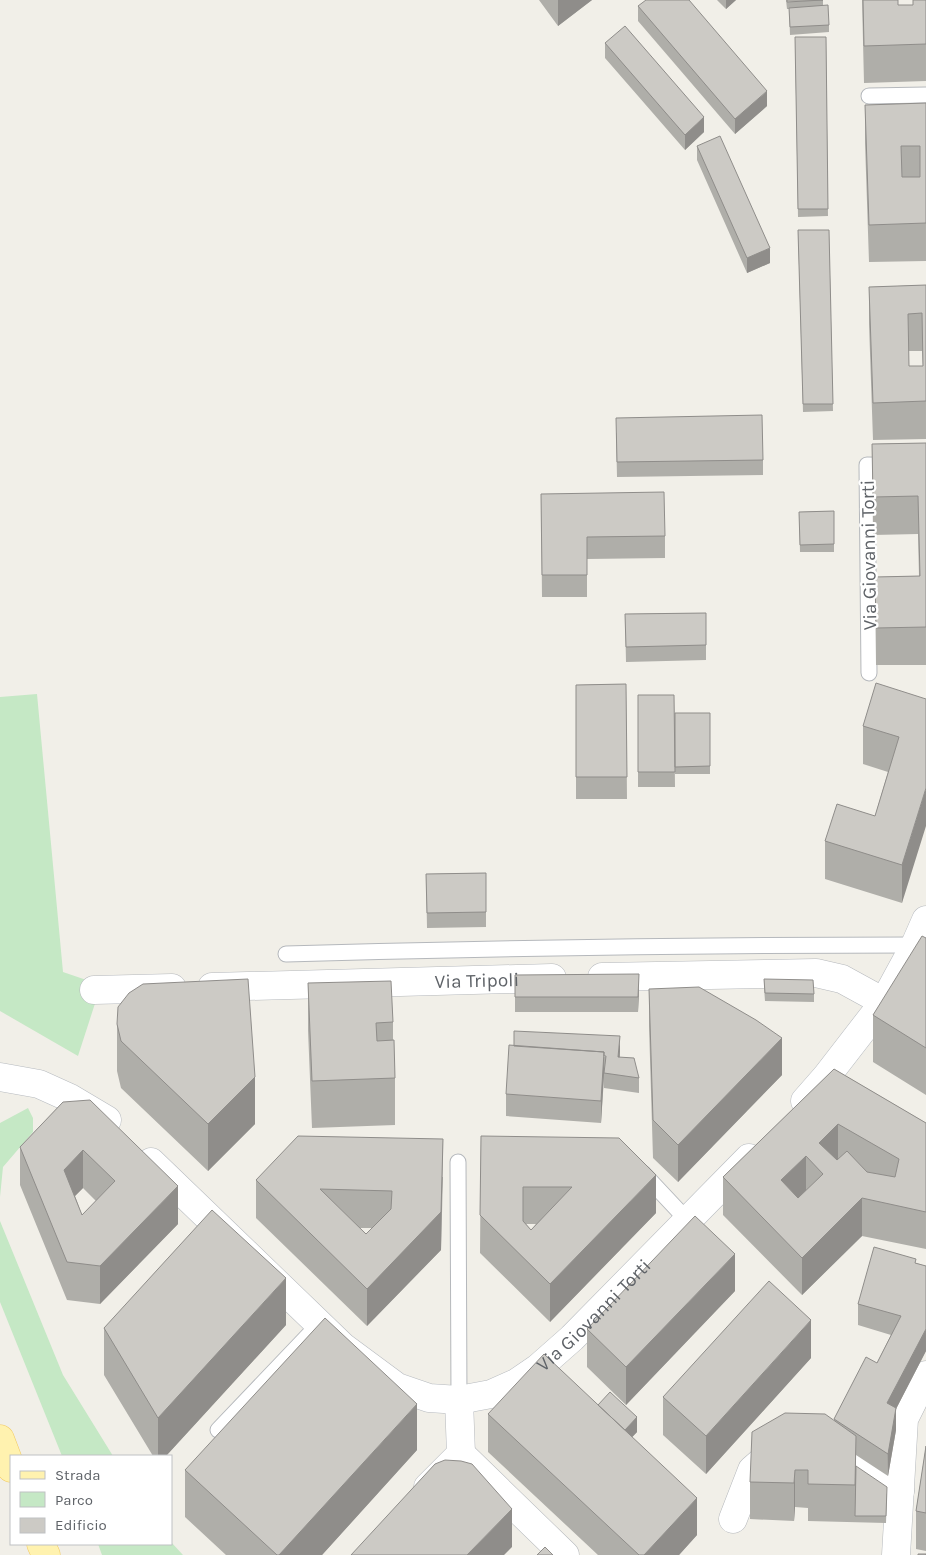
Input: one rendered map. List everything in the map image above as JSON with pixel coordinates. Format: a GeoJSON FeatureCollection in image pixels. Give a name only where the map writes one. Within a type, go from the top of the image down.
{"type":"FeatureCollection","features":[{"type":"Feature","properties":{"kind":"main road"},"geometry":{"type":"LineString","coordinates":[[0,1439],[10,1465]]}},
{"type":"Feature","properties":{"kind":"street"},"geometry":{"type":"LineString","coordinates":[[790,1117],[836,1085],[884,1002],[915,945],[926,920]]}},
{"type":"Feature","properties":{"kind":"street","name":"Via Tripoli"},"geometry":{"type":"LineString","coordinates":[[94,990],[519,978],[816,973],[842,979],[884,1002]]}},
{"type":"Feature","properties":{"kind":"street","name":"Via Giovanni Torti"},"geometry":{"type":"LineString","coordinates":[[0,1077],[40,1084],[70,1098],[108,1122],[342,1347],[397,1387],[429,1398],[459,1400],[490,1394],[516,1383],[538,1368],[572,1338],[769,1138]]}},
{"type":"Feature","properties":{"kind":"street"},"geometry":{"type":"LineString","coordinates":[[896,1555],[904,1419],[926,1376]]}},
{"type":"Feature","properties":{"kind":"street"},"geometry":{"type":"LineString","coordinates":[[459,1400],[461,1454],[565,1555]]}},
{"type":"Feature","properties":{"kind":"street"},"geometry":{"type":"LineString","coordinates":[[733,1519],[752,1470],[785,1442],[801,1432],[900,1491]]}},
{"type":"Feature","properties":{"kind":"street"},"geometry":{"type":"LineString","coordinates":[[409,1507],[461,1454]]}},
{"type":"Feature","properties":{"kind":"lane"},"geometry":{"type":"LineString","coordinates":[[869,96],[926,95]]}},
{"type":"Feature","properties":{"kind":"lane","name":"Via Giovanni Torti"},"geometry":{"type":"LineString","coordinates":[[869,673],[867,465],[926,466]]}},
{"type":"Feature","properties":{"kind":"lane"},"geometry":{"type":"LineString","coordinates":[[286,954],[473,949],[821,944],[915,945]]}},
{"type":"Feature","properties":{"kind":"lane"},"geometry":{"type":"LineString","coordinates":[[631,1160],[688,1221]]}},
{"type":"Feature","properties":{"kind":"lane"},"geometry":{"type":"LineString","coordinates":[[458,1162],[459,1400]]}},
{"type":"Feature","properties":{"kind":"lane"},"geometry":{"type":"LineString","coordinates":[[218,1430],[319,1324]]}},
{"type":"Feature","properties":{"kind":"green space"},"geometry":{"type":"Polygon","coordinates":[[[37,694],[63,972],[101,985],[78,1056],[0,1011],[0,697],[37,694]]]}},
{"type":"Feature","properties":{"kind":"green space"},"geometry":{"type":"Polygon","coordinates":[[[28,1108],[33,1118],[33,1132],[3,1167],[0,1197],[0,1123],[28,1108]]]}},
{"type":"Feature","properties":{"kind":"green space"},"geometry":{"type":"Polygon","coordinates":[[[0,1221],[63,1375],[112,1455],[62,1455],[0,1302],[0,1221]]]}},
{"type":"Feature","properties":{"kind":"green space"},"geometry":{"type":"Polygon","coordinates":[[[172,1543],[183,1555],[102,1555],[98,1545],[172,1545],[172,1543]]]}},
{"type":"Feature","properties":{"kind":"building"},"geometry":{"type":"Polygon","coordinates":[[[646,0],[689,0],[767,91],[735,119],[638,6],[646,0]]]}},
{"type":"Feature","properties":{"kind":"building"},"geometry":{"type":"Polygon","coordinates":[[[787,0],[823,0],[787,2],[787,0]]]}},
{"type":"Feature","properties":{"kind":"building"},"geometry":{"type":"Polygon","coordinates":[[[863,0],[898,0],[898,5],[913,5],[913,0],[926,0],[926,44],[864,46],[863,0]]]}},
{"type":"Feature","properties":{"kind":"building"},"geometry":{"type":"Polygon","coordinates":[[[828,5],[829,25],[790,27],[789,8],[828,5]]]}},
{"type":"Feature","properties":{"kind":"building"},"geometry":{"type":"Polygon","coordinates":[[[625,26],[704,117],[685,135],[605,43],[625,26]]]}},
{"type":"Feature","properties":{"kind":"building"},"geometry":{"type":"Polygon","coordinates":[[[795,37],[826,37],[828,209],[798,209],[795,37]]]}},
{"type":"Feature","properties":{"kind":"building"},"geometry":{"type":"Polygon","coordinates":[[[926,103],[926,223],[869,225],[865,105],[926,103]],[[901,146],[902,177],[920,177],[920,146],[901,146]]]}},
{"type":"Feature","properties":{"kind":"building"},"geometry":{"type":"Polygon","coordinates":[[[720,136],[770,248],[747,258],[697,146],[720,136]]]}},
{"type":"Feature","properties":{"kind":"building"},"geometry":{"type":"Polygon","coordinates":[[[798,230],[829,230],[833,404],[803,404],[798,230]]]}},
{"type":"Feature","properties":{"kind":"building"},"geometry":{"type":"Polygon","coordinates":[[[926,285],[926,401],[873,403],[869,287],[926,285]],[[922,313],[908,314],[909,366],[923,366],[922,313]]]}},
{"type":"Feature","properties":{"kind":"building"},"geometry":{"type":"Polygon","coordinates":[[[762,415],[763,460],[617,462],[616,418],[762,415]]]}},
{"type":"Feature","properties":{"kind":"building"},"geometry":{"type":"Polygon","coordinates":[[[926,443],[926,627],[876,628],[875,577],[920,576],[918,496],[873,497],[872,444],[926,443]]]}},
{"type":"Feature","properties":{"kind":"building"},"geometry":{"type":"Polygon","coordinates":[[[664,492],[665,536],[587,537],[587,575],[542,575],[541,494],[664,492]]]}},
{"type":"Feature","properties":{"kind":"building"},"geometry":{"type":"Polygon","coordinates":[[[834,511],[834,544],[800,545],[799,512],[834,511]]]}},
{"type":"Feature","properties":{"kind":"building"},"geometry":{"type":"Polygon","coordinates":[[[706,613],[706,645],[626,647],[625,614],[706,613]]]}},
{"type":"Feature","properties":{"kind":"building"},"geometry":{"type":"Polygon","coordinates":[[[876,683],[926,699],[926,788],[902,865],[825,841],[837,804],[875,816],[899,737],[863,726],[876,683]]]}},
{"type":"Feature","properties":{"kind":"building"},"geometry":{"type":"Polygon","coordinates":[[[626,684],[627,777],[576,777],[576,685],[626,684]]]}},
{"type":"Feature","properties":{"kind":"building"},"geometry":{"type":"Polygon","coordinates":[[[638,695],[674,695],[675,772],[638,772],[638,695]]]}},
{"type":"Feature","properties":{"kind":"building"},"geometry":{"type":"Polygon","coordinates":[[[675,713],[710,713],[710,766],[675,767],[675,713]]]}},
{"type":"Feature","properties":{"kind":"building"},"geometry":{"type":"Polygon","coordinates":[[[486,873],[486,912],[427,913],[426,874],[486,873]]]}},
{"type":"Feature","properties":{"kind":"building"},"geometry":{"type":"Polygon","coordinates":[[[922,936],[926,938],[926,1048],[873,1015],[922,936]]]}},
{"type":"Feature","properties":{"kind":"building"},"geometry":{"type":"Polygon","coordinates":[[[639,974],[638,997],[515,997],[515,975],[639,974]]]}},
{"type":"Feature","properties":{"kind":"building"},"geometry":{"type":"Polygon","coordinates":[[[248,979],[255,1077],[208,1124],[121,1041],[117,1024],[118,1007],[129,993],[143,984],[248,979]]]}},
{"type":"Feature","properties":{"kind":"building"},"geometry":{"type":"Polygon","coordinates":[[[764,979],[813,980],[814,994],[765,993],[764,979]]]}},
{"type":"Feature","properties":{"kind":"building"},"geometry":{"type":"Polygon","coordinates":[[[391,981],[393,1022],[376,1023],[377,1041],[394,1040],[395,1078],[312,1081],[308,983],[391,981]]]}},
{"type":"Feature","properties":{"kind":"building"},"geometry":{"type":"Polygon","coordinates":[[[699,987],[756,1020],[782,1038],[678,1145],[653,1120],[649,989],[699,987]]]}},
{"type":"Feature","properties":{"kind":"building"},"geometry":{"type":"Polygon","coordinates":[[[514,1031],[620,1036],[618,1057],[634,1058],[639,1078],[604,1073],[606,1056],[604,1056],[604,1052],[514,1046],[514,1031]]]}},
{"type":"Feature","properties":{"kind":"building"},"geometry":{"type":"Polygon","coordinates":[[[509,1045],[604,1052],[601,1101],[506,1094],[509,1045]]]}},
{"type":"Feature","properties":{"kind":"building"},"geometry":{"type":"Polygon","coordinates":[[[834,1069],[926,1123],[926,1212],[862,1198],[802,1258],[723,1177],[834,1069]],[[838,1124],[819,1143],[837,1160],[847,1151],[867,1172],[895,1177],[899,1159],[838,1124]],[[806,1156],[781,1180],[798,1198],[823,1174],[806,1156]]]}},
{"type":"Feature","properties":{"kind":"building"},"geometry":{"type":"Polygon","coordinates":[[[90,1100],[178,1186],[100,1266],[67,1262],[20,1147],[63,1102],[90,1100]],[[83,1150],[64,1170],[82,1215],[115,1181],[83,1150]]]}},
{"type":"Feature","properties":{"kind":"building"},"geometry":{"type":"Polygon","coordinates":[[[298,1136],[443,1139],[441,1212],[367,1289],[256,1180],[298,1136]],[[320,1189],[366,1234],[391,1209],[392,1191],[320,1189]]]}},
{"type":"Feature","properties":{"kind":"building"},"geometry":{"type":"Polygon","coordinates":[[[481,1136],[619,1138],[656,1175],[550,1284],[480,1215],[481,1136]],[[523,1187],[523,1221],[531,1230],[572,1187],[523,1187]]]}},
{"type":"Feature","properties":{"kind":"building"},"geometry":{"type":"Polygon","coordinates":[[[212,1210],[286,1278],[158,1418],[104,1328],[212,1210]]]}},
{"type":"Feature","properties":{"kind":"building"},"geometry":{"type":"Polygon","coordinates":[[[695,1216],[735,1254],[626,1367],[587,1329],[695,1216]]]}},
{"type":"Feature","properties":{"kind":"building"},"geometry":{"type":"Polygon","coordinates":[[[874,1247],[916,1259],[915,1263],[926,1266],[926,1329],[887,1403],[896,1408],[888,1454],[834,1419],[866,1357],[877,1363],[901,1316],[858,1304],[874,1247]]]}},
{"type":"Feature","properties":{"kind":"building"},"geometry":{"type":"Polygon","coordinates":[[[769,1281],[811,1320],[706,1436],[663,1397],[769,1281]]]}},
{"type":"Feature","properties":{"kind":"building"},"geometry":{"type":"Polygon","coordinates":[[[325,1318],[417,1404],[277,1555],[185,1470],[325,1318]]]}},
{"type":"Feature","properties":{"kind":"building"},"geometry":{"type":"Polygon","coordinates":[[[544,1354],[697,1498],[644,1555],[639,1555],[488,1414],[544,1354]]]}},
{"type":"Feature","properties":{"kind":"building"},"geometry":{"type":"Polygon","coordinates":[[[610,1392],[637,1417],[625,1430],[598,1405],[610,1392]]]}},
{"type":"Feature","properties":{"kind":"building"},"geometry":{"type":"Polygon","coordinates":[[[785,1413],[825,1414],[856,1436],[855,1485],[808,1484],[808,1470],[795,1470],[794,1483],[750,1482],[752,1432],[785,1413]]]}},
{"type":"Feature","properties":{"kind":"building"},"geometry":{"type":"Polygon","coordinates":[[[926,1446],[926,1513],[916,1511],[926,1446]]]}},
{"type":"Feature","properties":{"kind":"building"},"geometry":{"type":"Polygon","coordinates":[[[445,1460],[472,1464],[512,1509],[467,1555],[351,1555],[435,1464],[445,1460]]]}},
{"type":"Feature","properties":{"kind":"building"},"geometry":{"type":"Polygon","coordinates":[[[856,1466],[887,1487],[886,1516],[855,1516],[856,1466]]]}},
{"type":"Feature","properties":{"kind":"building"},"geometry":{"type":"Polygon","coordinates":[[[545,1547],[553,1555],[537,1555],[545,1547]]]}}]}
